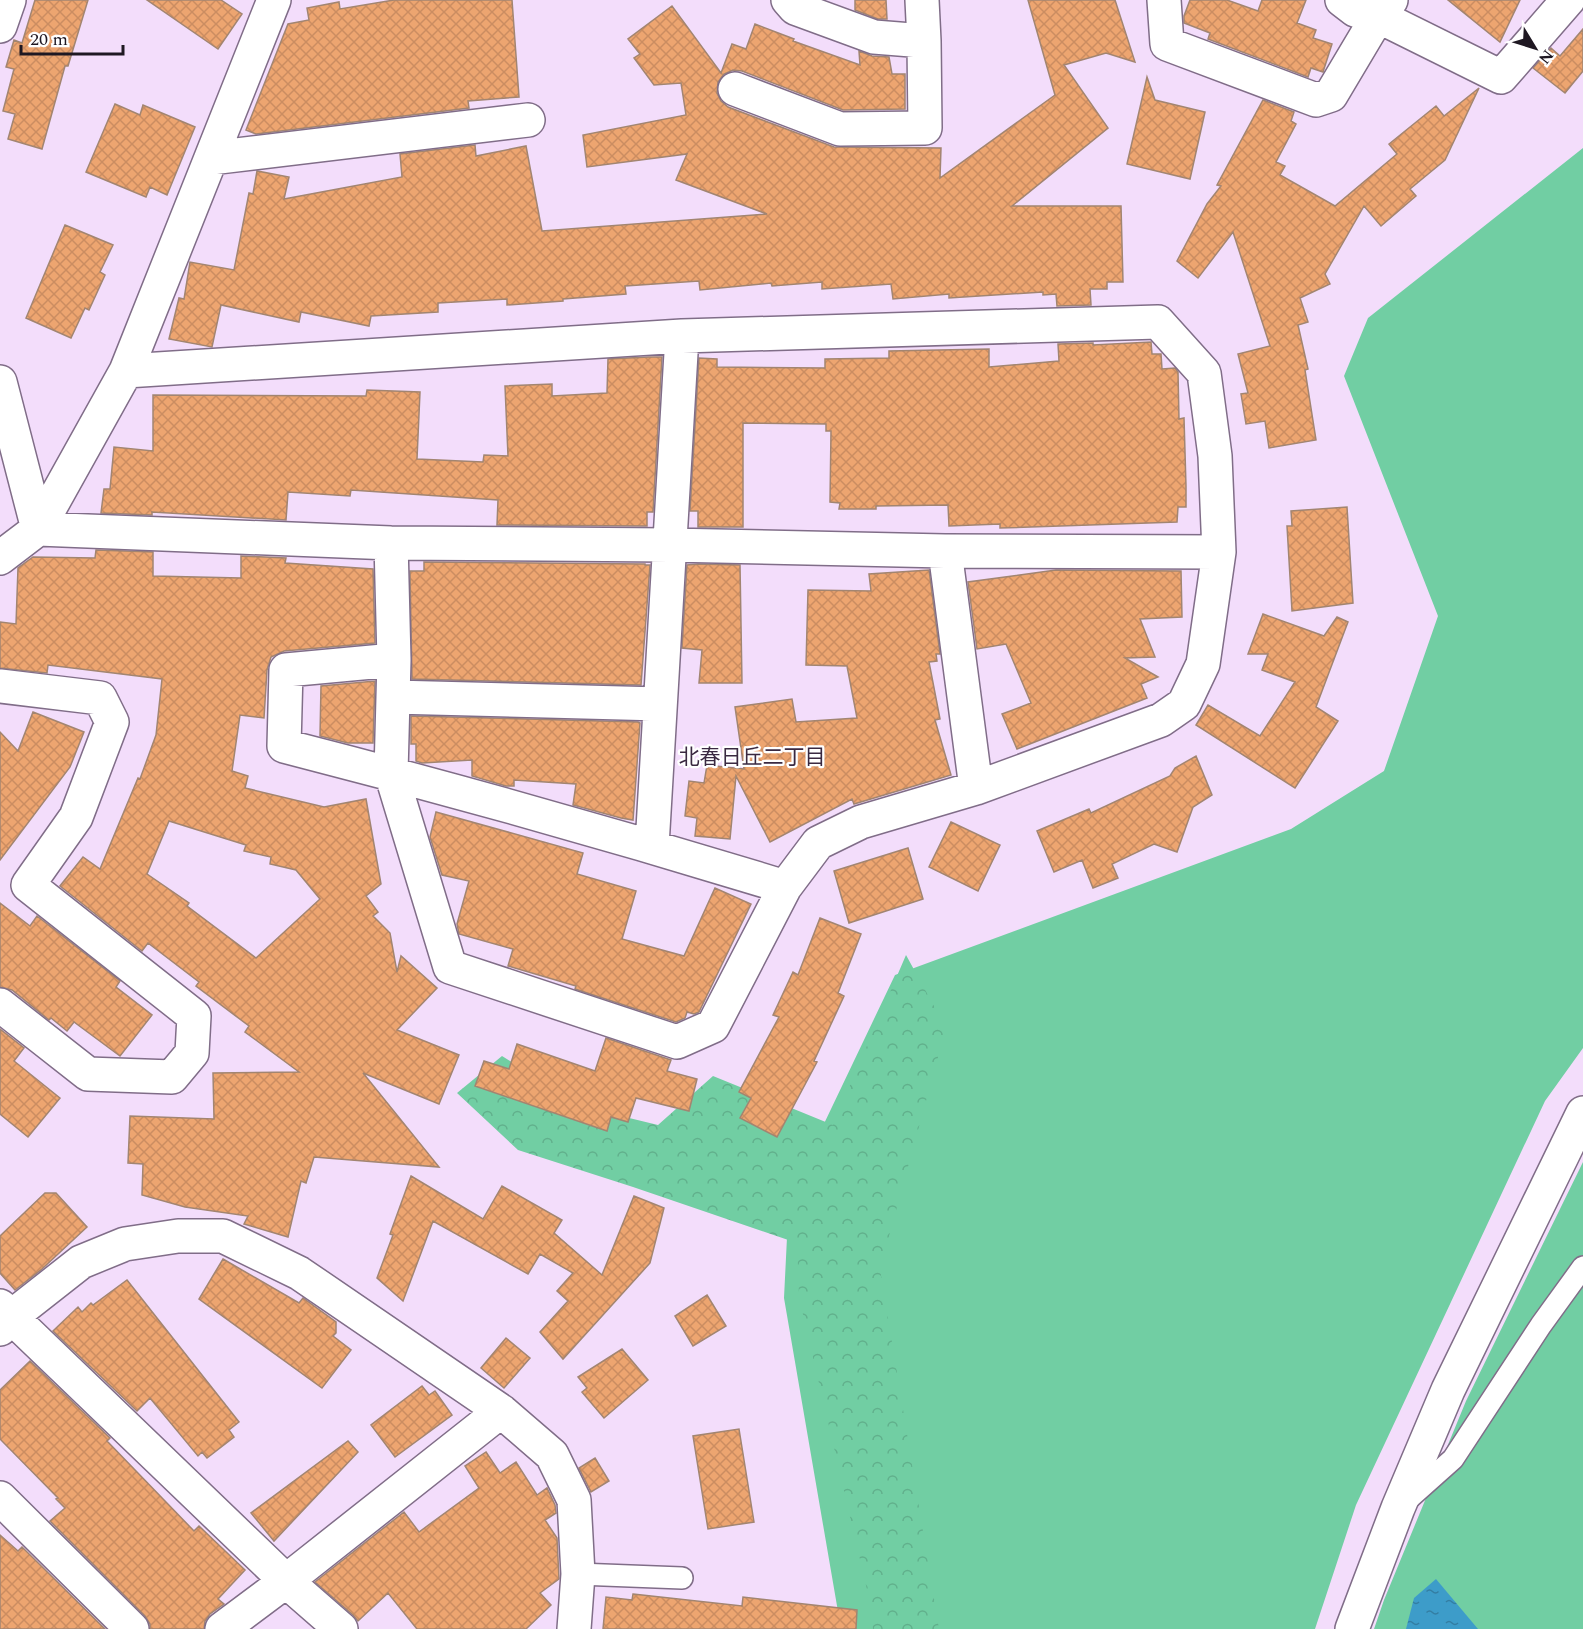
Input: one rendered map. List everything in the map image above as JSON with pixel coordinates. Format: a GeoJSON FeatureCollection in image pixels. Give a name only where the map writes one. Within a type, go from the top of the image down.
{"type":"FeatureCollection","features":[{"type":"Feature","properties":{"kind":"street"},"geometry":{"type":"LineString","coordinates":[[0,26],[9,0]]}},
{"type":"Feature","properties":{"kind":"street"},"geometry":{"type":"LineString","coordinates":[[0,558],[38,529],[126,371],[274,0]]}},
{"type":"Feature","properties":{"kind":"street"},"geometry":{"type":"LineString","coordinates":[[788,0],[795,8],[874,37],[924,41]]}},
{"type":"Feature","properties":{"kind":"street"},"geometry":{"type":"LineString","coordinates":[[735,89],[840,129],[925,128],[922,0]]}},
{"type":"Feature","properties":{"kind":"street"},"geometry":{"type":"LineString","coordinates":[[1164,0],[1167,44],[1316,100],[1331,95],[1384,8]]}},
{"type":"Feature","properties":{"kind":"street"},"geometry":{"type":"LineString","coordinates":[[1342,0],[1355,10],[1384,8],[1501,77],[1568,0]]}},
{"type":"Feature","properties":{"kind":"street"},"geometry":{"type":"LineString","coordinates":[[211,158],[528,120]]}},
{"type":"Feature","properties":{"kind":"street"},"geometry":{"type":"LineString","coordinates":[[126,371],[682,336],[1158,322],[1204,373],[1215,456],[1219,552],[1203,664],[1184,704],[1161,720],[976,788],[861,822],[818,843],[785,886],[713,1026],[677,1042],[450,968],[391,773],[394,660],[391,543]]}},
{"type":"Feature","properties":{"kind":"street"},"geometry":{"type":"LineString","coordinates":[[652,846],[682,336]]}},
{"type":"Feature","properties":{"kind":"street"},"geometry":{"type":"LineString","coordinates":[[0,382],[38,529]]}},
{"type":"Feature","properties":{"kind":"street"},"geometry":{"type":"LineString","coordinates":[[38,529],[391,543],[670,545],[945,551],[1219,552]]}},
{"type":"Feature","properties":{"kind":"street"},"geometry":{"type":"LineString","coordinates":[[945,551],[976,788]]}},
{"type":"Feature","properties":{"kind":"street"},"geometry":{"type":"LineString","coordinates":[[394,660],[286,670],[284,746],[391,773],[785,886]]}},
{"type":"Feature","properties":{"kind":"street"},"geometry":{"type":"LineString","coordinates":[[0,686],[100,698],[112,722],[76,817],[28,885],[194,1016],[192,1053],[172,1077],[88,1074],[0,1005]]}},
{"type":"Feature","properties":{"kind":"street"},"geometry":{"type":"LineString","coordinates":[[393,697],[660,704]]}},
{"type":"Feature","properties":{"kind":"street"},"geometry":{"type":"LineString","coordinates":[[1352,1629],[1398,1508],[1448,1390],[1583,1113]]}},
{"type":"Feature","properties":{"kind":"street"},"geometry":{"type":"LineString","coordinates":[[341,1629],[286,1581],[4,1317],[81,1262],[124,1244],[178,1236],[223,1236],[298,1273],[501,1411],[552,1455],[574,1500],[578,1574],[574,1629]]}},
{"type":"Feature","properties":{"kind":"street"},"geometry":{"type":"LineString","coordinates":[[222,1629],[501,1411]]}},
{"type":"Feature","properties":{"kind":"street"},"geometry":{"type":"LineString","coordinates":[[0,1498],[132,1629]]}},
{"type":"Feature","properties":{"kind":"lane"},"geometry":{"type":"LineString","coordinates":[[1398,1508],[1452,1459],[1583,1267]]}},
{"type":"Feature","properties":{"kind":"lane"},"geometry":{"type":"LineString","coordinates":[[578,1574],[682,1578]]}},
{"type":"Feature","properties":{"kind":"green space"},"geometry":{"type":"Polygon","coordinates":[[[1583,148],[1583,1048],[1545,1101],[1356,1505],[1315,1629],[841,1629],[784,1298],[789,1197],[895,975],[1291,829],[1384,771],[1438,616],[1344,376],[1368,318],[1583,148]]]}},
{"type":"Feature","properties":{"kind":"green space"},"geometry":{"type":"Polygon","coordinates":[[[906,955],[946,1028],[880,1269],[939,1629],[873,1629],[868,1594],[799,1297],[797,1243],[518,1150],[457,1093],[502,1056],[584,1107],[658,1125],[713,1076],[833,1125],[906,955]]]}},
{"type":"Feature","properties":{"kind":"green space"},"geometry":{"type":"Polygon","coordinates":[[[1583,1162],[1583,1629],[1374,1629],[1466,1401],[1583,1162]]]}},
{"type":"Feature","properties":{"kind":"water"},"geometry":{"type":"Polygon","coordinates":[[[1436,1579],[1478,1629],[1406,1629],[1414,1598],[1436,1579]]]}},
{"type":"Feature","properties":{"kind":"building"},"geometry":{"type":"Polygon","coordinates":[[[35,0],[88,0],[68,66],[65,66],[42,149],[8,139],[15,114],[3,111],[14,69],[6,67],[14,40],[22,43],[35,0]]]}},
{"type":"Feature","properties":{"kind":"building"},"geometry":{"type":"Polygon","coordinates":[[[147,0],[221,0],[242,14],[218,49],[147,0]]]}},
{"type":"Feature","properties":{"kind":"building"},"geometry":{"type":"Polygon","coordinates":[[[394,0],[512,0],[519,97],[468,101],[469,108],[256,134],[246,130],[288,24],[309,20],[307,8],[339,2],[340,9],[394,0]]]}},
{"type":"Feature","properties":{"kind":"building"},"geometry":{"type":"Polygon","coordinates":[[[855,0],[886,0],[887,19],[878,19],[855,10],[855,0]]]}},
{"type":"Feature","properties":{"kind":"building"},"geometry":{"type":"Polygon","coordinates":[[[1028,0],[1115,0],[1135,62],[1106,53],[1064,65],[1108,128],[1012,206],[1121,206],[1123,282],[1107,282],[1107,289],[1090,289],[1091,305],[1057,306],[1056,294],[1043,295],[1043,292],[949,298],[949,294],[893,299],[891,284],[822,289],[822,282],[772,286],[771,283],[700,290],[699,281],[625,286],[626,294],[563,299],[563,301],[507,305],[507,299],[438,303],[438,312],[371,316],[369,326],[301,312],[299,322],[221,305],[212,347],[169,339],[179,298],[184,299],[190,262],[234,270],[249,193],[253,194],[257,171],[289,177],[284,199],[402,177],[400,154],[475,145],[476,156],[526,146],[542,231],[767,214],[676,180],[687,154],[587,167],[583,135],[686,115],[681,83],[654,85],[634,58],[640,54],[628,39],[672,6],[721,73],[732,44],[746,49],[755,24],[794,39],[793,41],[860,65],[859,51],[872,56],[889,57],[892,74],[905,74],[905,109],[843,110],[742,71],[733,70],[724,74],[718,82],[717,93],[728,107],[834,147],[941,148],[940,178],[1055,95],[1028,0]]]}},
{"type":"Feature","properties":{"kind":"building"},"geometry":{"type":"Polygon","coordinates":[[[1190,0],[1227,0],[1258,11],[1262,0],[1306,0],[1297,23],[1316,30],[1313,38],[1332,44],[1323,72],[1311,68],[1308,77],[1208,39],[1210,33],[1184,23],[1190,0]]]}},
{"type":"Feature","properties":{"kind":"building"},"geometry":{"type":"Polygon","coordinates":[[[1448,0],[1520,0],[1500,42],[1448,0]]]}},
{"type":"Feature","properties":{"kind":"building"},"geometry":{"type":"Polygon","coordinates":[[[1583,29],[1583,71],[1565,93],[1533,68],[1551,48],[1560,56],[1583,29]]]}},
{"type":"Feature","properties":{"kind":"building"},"geometry":{"type":"Polygon","coordinates":[[[1147,77],[1155,100],[1205,112],[1190,179],[1127,164],[1147,77]]]}},
{"type":"Feature","properties":{"kind":"building"},"geometry":{"type":"Polygon","coordinates":[[[1479,88],[1445,160],[1410,189],[1416,196],[1381,226],[1364,206],[1325,274],[1330,284],[1300,298],[1308,322],[1298,325],[1308,369],[1305,370],[1316,440],[1269,448],[1265,421],[1246,424],[1241,394],[1248,393],[1238,354],[1270,346],[1233,232],[1198,278],[1177,261],[1207,204],[1221,186],[1217,185],[1263,100],[1294,112],[1291,121],[1296,124],[1276,162],[1285,166],[1280,175],[1335,206],[1397,154],[1389,144],[1436,106],[1444,116],[1479,88]]]}},
{"type":"Feature","properties":{"kind":"building"},"geometry":{"type":"Polygon","coordinates":[[[115,104],[140,115],[143,105],[195,127],[167,195],[150,187],[146,197],[86,172],[115,104]]]}},
{"type":"Feature","properties":{"kind":"building"},"geometry":{"type":"Polygon","coordinates":[[[65,225],[113,245],[100,272],[105,275],[89,310],[85,308],[71,338],[26,318],[65,225]]]}},
{"type":"Feature","properties":{"kind":"building"},"geometry":{"type":"Polygon","coordinates":[[[1151,342],[1152,354],[1161,354],[1162,369],[1175,368],[1178,372],[1179,419],[1184,418],[1186,507],[1178,507],[1177,522],[1000,528],[1000,524],[949,526],[948,505],[839,509],[840,503],[830,502],[831,431],[826,431],[826,424],[743,423],[743,527],[698,527],[698,511],[690,511],[699,358],[717,359],[717,367],[825,368],[825,359],[889,358],[889,351],[989,349],[989,367],[1059,361],[1058,344],[1151,342]]]}},
{"type":"Feature","properties":{"kind":"building"},"geometry":{"type":"Polygon","coordinates":[[[662,357],[653,512],[647,512],[647,526],[497,525],[498,500],[351,490],[350,496],[288,492],[286,520],[152,512],[152,515],[101,513],[104,489],[110,489],[114,447],[153,451],[153,395],[366,396],[367,390],[420,392],[417,459],[483,462],[484,455],[508,456],[505,386],[552,384],[552,396],[607,393],[608,359],[662,357]]]}},
{"type":"Feature","properties":{"kind":"building"},"geometry":{"type":"Polygon","coordinates":[[[1347,507],[1353,603],[1292,611],[1287,526],[1292,526],[1291,511],[1347,507]]]}},
{"type":"Feature","properties":{"kind":"building"},"geometry":{"type":"Polygon","coordinates":[[[96,550],[153,552],[153,576],[241,578],[241,556],[286,558],[285,563],[373,569],[375,643],[284,651],[271,657],[267,670],[264,718],[240,715],[232,771],[248,776],[245,788],[324,807],[366,799],[381,884],[366,896],[378,912],[373,916],[390,933],[397,972],[401,956],[437,988],[397,1030],[459,1055],[439,1104],[363,1073],[439,1167],[314,1157],[306,1183],[301,1181],[288,1237],[244,1224],[248,1216],[185,1207],[142,1195],[143,1164],[128,1163],[130,1116],[214,1119],[213,1073],[299,1072],[245,1032],[249,1026],[196,986],[199,982],[148,943],[142,951],[60,886],[83,857],[100,869],[138,778],[140,779],[156,735],[162,679],[48,665],[47,673],[0,668],[0,622],[16,624],[18,568],[33,557],[95,558],[96,550]],[[169,821],[147,874],[189,903],[187,906],[256,958],[320,899],[296,870],[270,864],[271,857],[244,851],[246,845],[169,821]]]}},
{"type":"Feature","properties":{"kind":"building"},"geometry":{"type":"Polygon","coordinates":[[[424,562],[650,565],[641,685],[412,679],[410,571],[424,571],[424,562]]]}},
{"type":"Feature","properties":{"kind":"building"},"geometry":{"type":"Polygon","coordinates":[[[687,565],[740,565],[742,683],[699,683],[702,650],[682,648],[687,565]]]}},
{"type":"Feature","properties":{"kind":"building"},"geometry":{"type":"Polygon","coordinates":[[[929,570],[940,654],[936,654],[937,661],[929,662],[940,719],[935,720],[951,775],[854,804],[852,799],[770,842],[736,776],[730,839],[695,836],[697,818],[685,816],[689,781],[704,783],[707,765],[744,769],[735,707],[792,699],[796,722],[857,718],[847,666],[806,665],[808,590],[871,591],[869,574],[929,570]]]}},
{"type":"Feature","properties":{"kind":"building"},"geometry":{"type":"Polygon","coordinates":[[[1056,570],[1181,571],[1182,617],[1140,619],[1155,657],[1125,658],[1158,677],[1141,684],[1147,698],[1017,749],[1002,714],[1031,703],[1006,644],[977,649],[968,582],[1056,570]]]}},
{"type":"Feature","properties":{"kind":"building"},"geometry":{"type":"Polygon","coordinates":[[[1263,614],[1324,636],[1337,617],[1348,622],[1316,707],[1338,721],[1295,788],[1196,725],[1208,705],[1260,736],[1295,682],[1262,670],[1268,654],[1248,654],[1263,614]]]}},
{"type":"Feature","properties":{"kind":"building"},"geometry":{"type":"Polygon","coordinates":[[[375,681],[373,743],[348,743],[320,736],[321,686],[375,681]]]}},
{"type":"Feature","properties":{"kind":"building"},"geometry":{"type":"Polygon","coordinates":[[[33,712],[84,732],[70,767],[0,860],[0,732],[18,751],[33,712]]]}},
{"type":"Feature","properties":{"kind":"building"},"geometry":{"type":"Polygon","coordinates":[[[411,716],[638,722],[640,723],[633,820],[573,805],[576,784],[514,780],[514,786],[506,786],[472,776],[472,760],[422,763],[416,761],[416,744],[411,744],[411,716]]]}},
{"type":"Feature","properties":{"kind":"building"},"geometry":{"type":"Polygon","coordinates":[[[1196,756],[1212,795],[1193,807],[1177,852],[1154,844],[1112,864],[1118,878],[1093,888],[1082,860],[1054,872],[1037,831],[1089,809],[1091,813],[1170,776],[1175,768],[1196,756]]]}},
{"type":"Feature","properties":{"kind":"building"},"geometry":{"type":"Polygon","coordinates":[[[436,812],[583,853],[577,874],[636,891],[622,939],[684,956],[715,888],[751,904],[699,1012],[694,1014],[687,1012],[685,1018],[676,1022],[575,989],[576,986],[508,966],[513,949],[459,934],[457,924],[469,881],[442,875],[430,837],[436,812]]]}},
{"type":"Feature","properties":{"kind":"building"},"geometry":{"type":"Polygon","coordinates":[[[951,822],[1000,845],[978,891],[929,867],[951,822]]]}},
{"type":"Feature","properties":{"kind":"building"},"geometry":{"type":"Polygon","coordinates":[[[908,848],[923,899],[849,923],[834,871],[908,848]]]}},
{"type":"Feature","properties":{"kind":"building"},"geometry":{"type":"Polygon","coordinates":[[[0,903],[30,926],[37,916],[120,981],[116,987],[152,1015],[120,1056],[74,1022],[67,1031],[51,1018],[49,1020],[12,990],[0,987],[0,903]]]}},
{"type":"Feature","properties":{"kind":"building"},"geometry":{"type":"Polygon","coordinates":[[[820,918],[861,934],[838,993],[844,996],[814,1061],[817,1062],[777,1137],[740,1118],[751,1098],[739,1092],[779,1017],[773,1015],[793,972],[798,975],[820,918]]]}},
{"type":"Feature","properties":{"kind":"building"},"geometry":{"type":"Polygon","coordinates":[[[0,1029],[24,1048],[14,1061],[60,1098],[28,1137],[0,1114],[0,1029]]]}},
{"type":"Feature","properties":{"kind":"building"},"geometry":{"type":"Polygon","coordinates":[[[606,1038],[671,1060],[667,1071],[697,1079],[689,1111],[636,1098],[628,1122],[611,1117],[607,1131],[475,1086],[484,1061],[509,1069],[517,1044],[595,1071],[606,1038]]]}},
{"type":"Feature","properties":{"kind":"building"},"geometry":{"type":"Polygon","coordinates":[[[411,1176],[483,1219],[502,1186],[562,1220],[554,1233],[602,1275],[634,1196],[664,1208],[650,1263],[563,1359],[540,1332],[568,1301],[557,1291],[573,1273],[540,1254],[528,1274],[433,1221],[403,1301],[377,1278],[411,1176]]]}},
{"type":"Feature","properties":{"kind":"building"},"geometry":{"type":"Polygon","coordinates":[[[45,1193],[56,1193],[87,1227],[42,1269],[15,1290],[0,1273],[0,1236],[45,1193]]]}},
{"type":"Feature","properties":{"kind":"building"},"geometry":{"type":"Polygon","coordinates":[[[223,1259],[299,1303],[303,1298],[336,1322],[336,1333],[333,1336],[351,1350],[322,1388],[199,1299],[223,1259]]]}},
{"type":"Feature","properties":{"kind":"building"},"geometry":{"type":"Polygon","coordinates":[[[127,1280],[239,1422],[229,1430],[234,1437],[207,1458],[202,1452],[198,1456],[150,1398],[137,1411],[53,1331],[78,1307],[82,1312],[91,1303],[93,1305],[127,1280]]]}},
{"type":"Feature","properties":{"kind":"building"},"geometry":{"type":"Polygon","coordinates":[[[707,1295],[726,1326],[693,1346],[675,1316],[707,1295]]]}},
{"type":"Feature","properties":{"kind":"building"},"geometry":{"type":"Polygon","coordinates":[[[506,1338],[530,1358],[504,1388],[481,1368],[506,1338]]]}},
{"type":"Feature","properties":{"kind":"building"},"geometry":{"type":"Polygon","coordinates":[[[622,1349],[648,1380],[604,1418],[582,1392],[587,1388],[578,1377],[622,1349]]]}},
{"type":"Feature","properties":{"kind":"building"},"geometry":{"type":"Polygon","coordinates":[[[30,1361],[110,1438],[107,1441],[194,1531],[199,1526],[245,1570],[218,1599],[224,1604],[210,1614],[205,1621],[204,1629],[150,1629],[145,1616],[50,1521],[65,1508],[0,1439],[0,1390],[30,1361]]]}},
{"type":"Feature","properties":{"kind":"building"},"geometry":{"type":"Polygon","coordinates":[[[422,1386],[429,1395],[435,1391],[452,1415],[395,1457],[371,1425],[422,1386]]]}},
{"type":"Feature","properties":{"kind":"building"},"geometry":{"type":"Polygon","coordinates":[[[739,1429],[754,1522],[708,1529],[693,1436],[739,1429]]]}},
{"type":"Feature","properties":{"kind":"building"},"geometry":{"type":"Polygon","coordinates":[[[348,1441],[358,1452],[274,1541],[251,1513],[348,1441]]]}},
{"type":"Feature","properties":{"kind":"building"},"geometry":{"type":"Polygon","coordinates":[[[486,1452],[500,1473],[516,1462],[537,1495],[547,1488],[555,1505],[556,1513],[545,1520],[557,1538],[559,1579],[540,1593],[551,1605],[526,1629],[417,1629],[388,1593],[358,1621],[315,1582],[404,1512],[419,1532],[479,1488],[465,1466],[486,1452]]]}},
{"type":"Feature","properties":{"kind":"building"},"geometry":{"type":"Polygon","coordinates":[[[595,1458],[609,1481],[591,1492],[579,1468],[595,1458]]]}},
{"type":"Feature","properties":{"kind":"building"},"geometry":{"type":"Polygon","coordinates":[[[0,1535],[18,1551],[22,1547],[105,1629],[0,1629],[0,1535]]]}},
{"type":"Feature","properties":{"kind":"building"},"geometry":{"type":"Polygon","coordinates":[[[633,1594],[742,1606],[743,1597],[857,1610],[856,1629],[603,1629],[606,1597],[632,1600],[633,1594]]]}},
{"type":"Feature","properties":{"kind":"district","name":"北春日丘二丁目"},"geometry":{"type":"Point","coordinates":[752,758]}}]}
